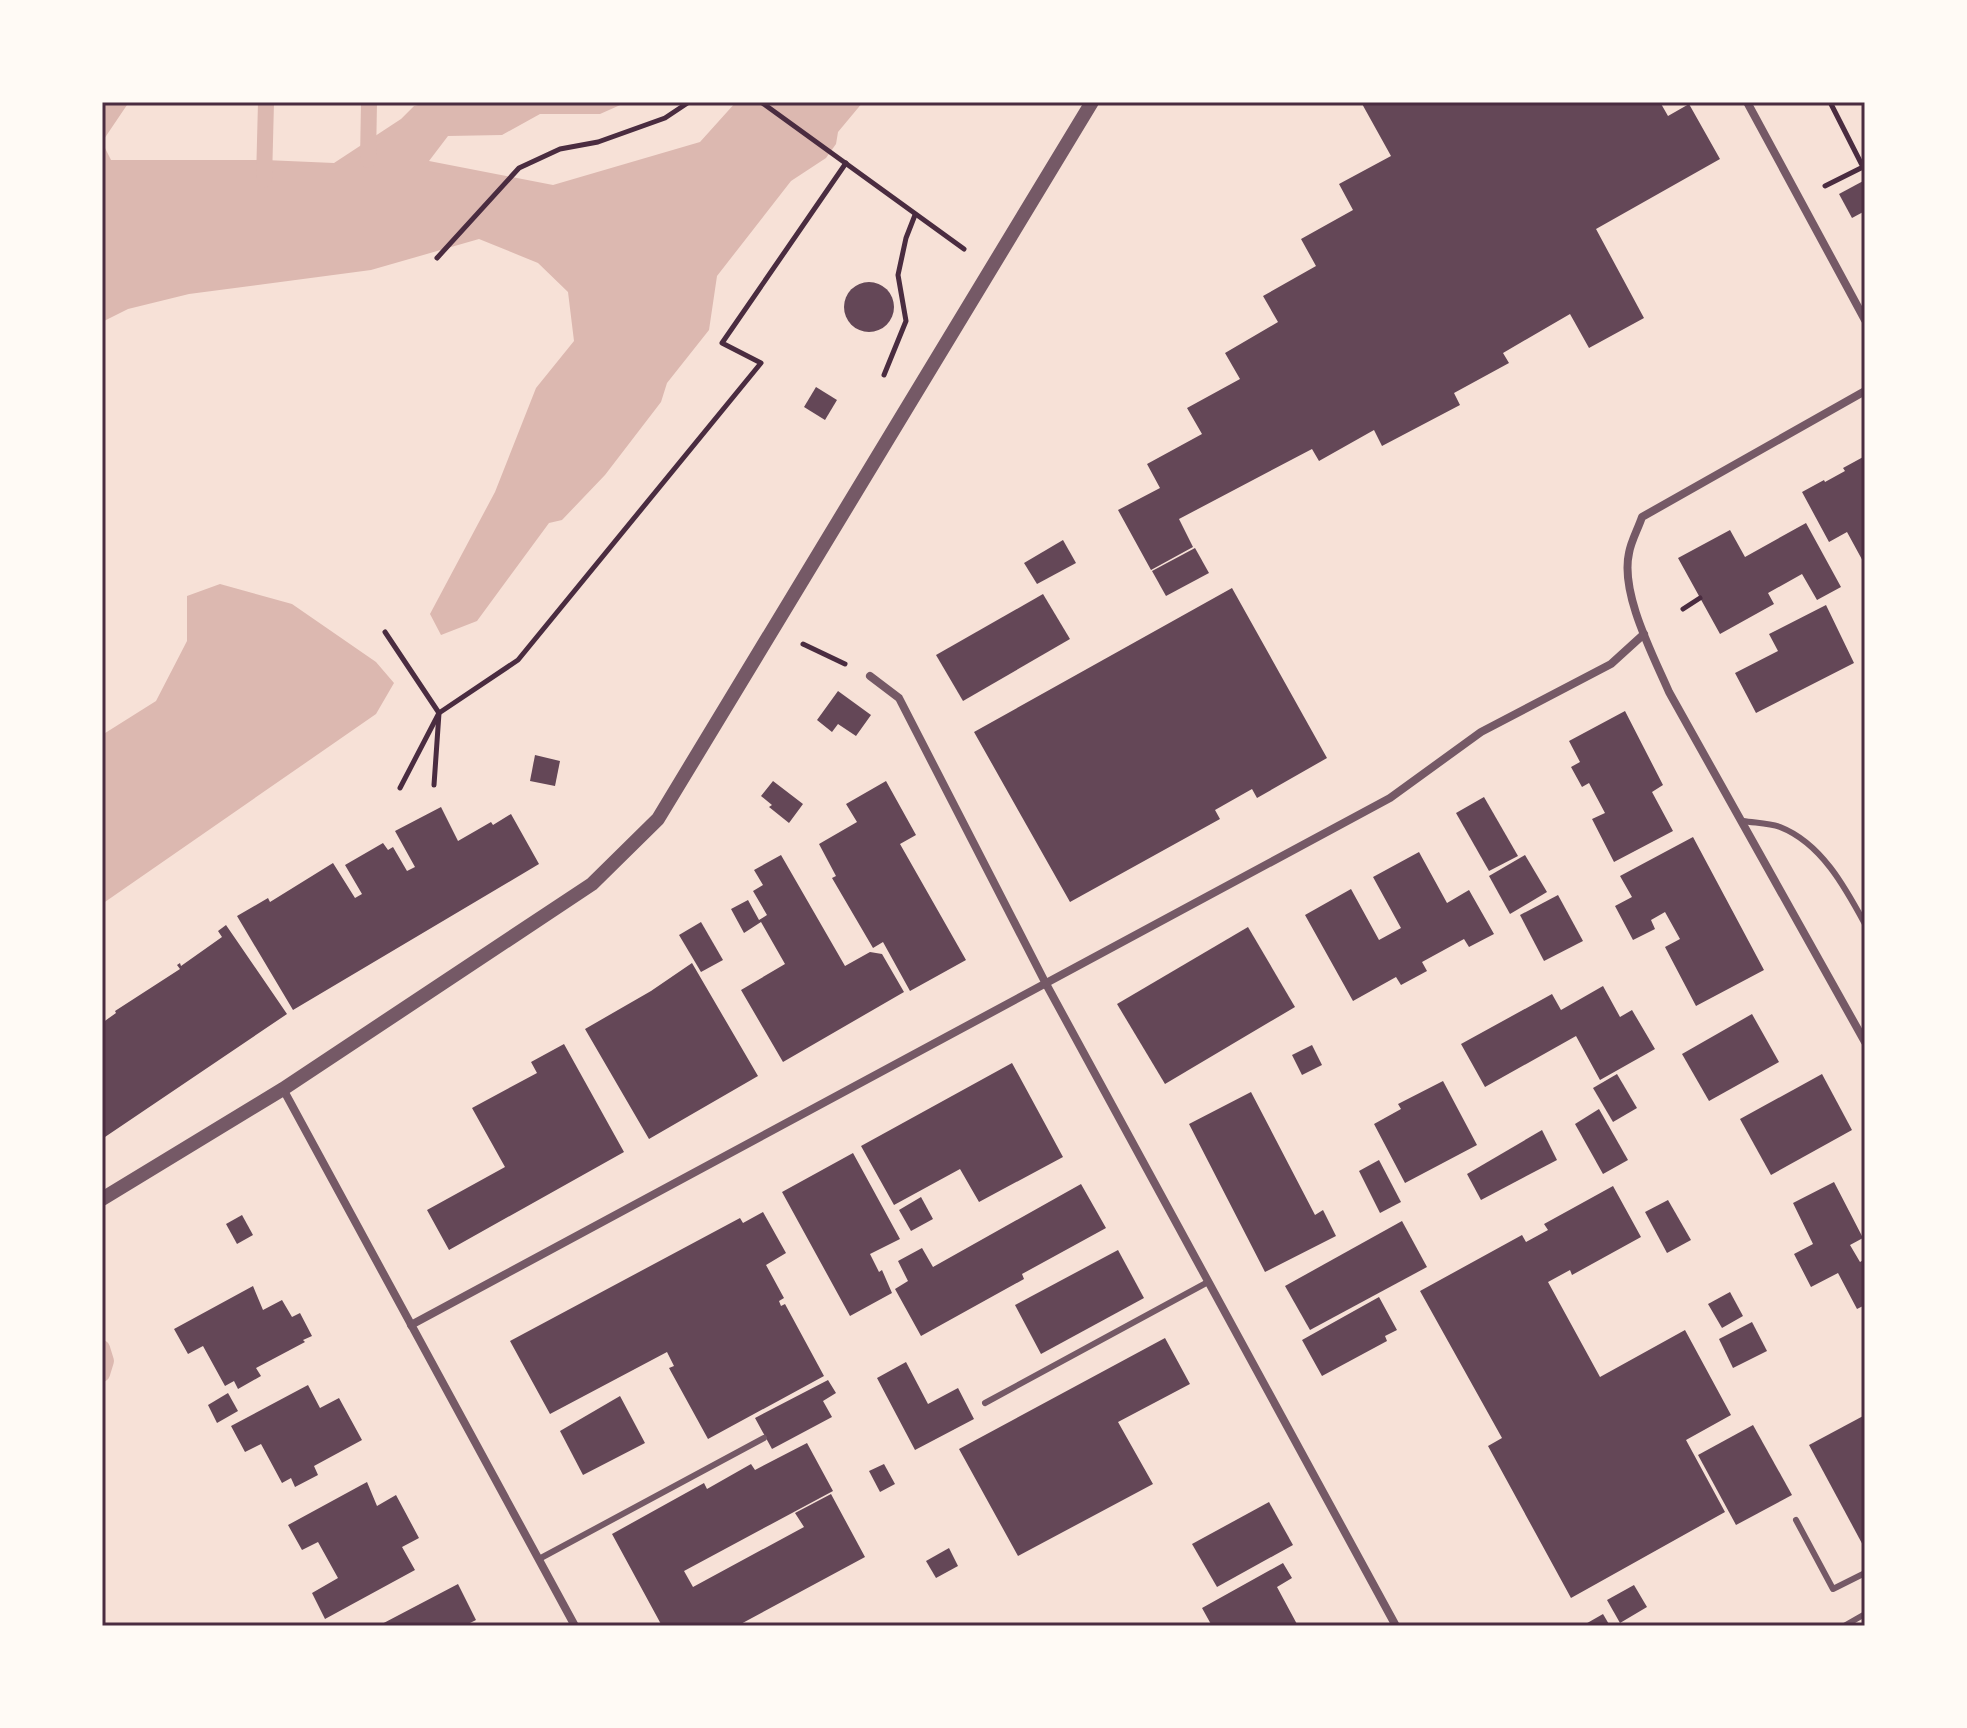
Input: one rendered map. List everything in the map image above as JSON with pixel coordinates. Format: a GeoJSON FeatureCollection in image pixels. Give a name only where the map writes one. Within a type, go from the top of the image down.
{"type":"FeatureCollection","features":[{"type":"Feature","properties":{"kind":"street"},"geometry":{"type":"LineString","coordinates":[[102,1199],[283,1089],[592,884],[658,819],[1092,102]]}},
{"type":"Feature","properties":{"kind":"street"},"geometry":{"type":"LineString","coordinates":[[1747,102],[1865,320]]}},
{"type":"Feature","properties":{"kind":"street"},"geometry":{"type":"LineString","coordinates":[[1865,391],[1642,517],[1628,554],[1629,586],[1644,634],[1669,692],[1865,1042]]}},
{"type":"Feature","properties":{"kind":"street"},"geometry":{"type":"LineString","coordinates":[[411,1325],[1390,798],[1481,732],[1611,664],[1644,634]]}},
{"type":"Feature","properties":{"kind":"street"},"geometry":{"type":"LineString","coordinates":[[870,676],[899,698],[1045,982],[1396,1626]]}},
{"type":"Feature","properties":{"kind":"street"},"geometry":{"type":"LineString","coordinates":[[283,1089],[575,1626]]}},
{"type":"Feature","properties":{"kind":"lane"},"geometry":{"type":"LineString","coordinates":[[1743,821],[1778,826],[1804,840],[1831,869],[1865,924]]}},
{"type":"Feature","properties":{"kind":"lane"},"geometry":{"type":"LineString","coordinates":[[985,1403],[1208,1282]]}},
{"type":"Feature","properties":{"kind":"lane"},"geometry":{"type":"LineString","coordinates":[[539,1559],[764,1438]]}},
{"type":"Feature","properties":{"kind":"lane"},"geometry":{"type":"LineString","coordinates":[[1796,1520],[1833,1589],[1865,1573]]}},
{"type":"Feature","properties":{"kind":"lane"},"geometry":{"type":"LineString","coordinates":[[1844,1626],[1865,1614]]}},
{"type":"Feature","properties":{"kind":"path"},"geometry":{"type":"LineString","coordinates":[[437,258],[519,168],[560,149],[598,142],[665,118],[689,102]]}},
{"type":"Feature","properties":{"kind":"path"},"geometry":{"type":"LineString","coordinates":[[761,102],[993,268]]}},
{"type":"Feature","properties":{"kind":"path"},"geometry":{"type":"LineString","coordinates":[[1800,200],[1863,167],[1830,102]]}},
{"type":"Feature","properties":{"kind":"path"},"geometry":{"type":"LineString","coordinates":[[400,788],[439,713],[518,660],[761,363],[722,343],[846,163]]}},
{"type":"Feature","properties":{"kind":"path"},"geometry":{"type":"LineString","coordinates":[[894,430],[883,377],[906,321],[898,275],[915,215]]}},
{"type":"Feature","properties":{"kind":"path"},"geometry":{"type":"LineString","coordinates":[[1683,609],[1700,598]]}},
{"type":"Feature","properties":{"kind":"path"},"geometry":{"type":"LineString","coordinates":[[773,629],[870,676]]}},
{"type":"Feature","properties":{"kind":"path"},"geometry":{"type":"LineString","coordinates":[[385,632],[439,713],[434,785]]}},
{"type":"Feature","properties":{"kind":"shaded area"},"geometry":{"type":"Polygon","coordinates":[[[102,102],[129,102],[102,142],[102,102]]]}},
{"type":"Feature","properties":{"kind":"shaded area"},"geometry":{"type":"Polygon","coordinates":[[[430,102],[627,102],[600,114],[540,114],[502,135],[448,136],[429,161],[553,185],[700,142],[736,102],[863,102],[838,132],[836,144],[826,158],[791,181],[717,276],[709,330],[667,383],[661,402],[605,475],[562,520],[549,523],[477,621],[441,635],[430,614],[495,492],[536,388],[574,341],[568,292],[538,263],[479,239],[371,270],[189,294],[128,309],[102,322],[102,142],[111,160],[334,163],[401,119],[414,106],[430,102]]]}},
{"type":"Feature","properties":{"kind":"shaded area"},"geometry":{"type":"Polygon","coordinates":[[[220,584],[292,604],[376,662],[394,683],[376,714],[102,904],[102,735],[156,701],[187,641],[187,596],[220,584]]]}},
{"type":"Feature","properties":{"kind":"building"},"geometry":{"type":"Polygon","coordinates":[[[1361,102],[1660,102],[1668,116],[1689,104],[1720,159],[1596,229],[1644,318],[1589,348],[1570,314],[1503,353],[1509,363],[1454,393],[1460,405],[1382,446],[1374,430],[1319,461],[1312,449],[1179,519],[1193,547],[1151,570],[1118,510],[1160,488],[1147,464],[1202,434],[1187,408],[1240,379],[1225,353],[1278,322],[1263,296],[1316,266],[1301,239],[1353,210],[1339,184],[1391,156],[1361,102]]]}},
{"type":"Feature","properties":{"kind":"building"},"geometry":{"type":"Polygon","coordinates":[[[1865,180],[1865,211],[1852,218],[1839,194],[1865,180]]]}},
{"type":"Feature","properties":{"kind":"building"},"geometry":{"type":"Polygon","coordinates":[[[869,282],[887,289],[894,307],[887,325],[869,332],[851,325],[844,307],[851,289],[869,282]]]}},
{"type":"Feature","properties":{"kind":"building"},"geometry":{"type":"Polygon","coordinates":[[[816,387],[837,400],[825,420],[804,407],[816,387]]]}},
{"type":"Feature","properties":{"kind":"building"},"geometry":{"type":"Polygon","coordinates":[[[1865,456],[1865,565],[1847,532],[1829,542],[1802,492],[1845,471],[1843,468],[1865,456]]]}},
{"type":"Feature","properties":{"kind":"building"},"geometry":{"type":"Polygon","coordinates":[[[1806,523],[1841,587],[1817,600],[1802,574],[1768,593],[1774,604],[1720,634],[1678,558],[1730,530],[1745,557],[1806,523]]]}},
{"type":"Feature","properties":{"kind":"building"},"geometry":{"type":"Polygon","coordinates":[[[1063,540],[1076,563],[1037,584],[1024,563],[1063,540]]]}},
{"type":"Feature","properties":{"kind":"building"},"geometry":{"type":"Polygon","coordinates":[[[1195,548],[1209,573],[1166,596],[1152,571],[1195,548]]]}},
{"type":"Feature","properties":{"kind":"building"},"geometry":{"type":"Polygon","coordinates":[[[1232,588],[1327,758],[1257,798],[1252,789],[1215,810],[1220,819],[1070,902],[974,732],[1232,588]]]}},
{"type":"Feature","properties":{"kind":"building"},"geometry":{"type":"Polygon","coordinates":[[[1043,594],[1070,639],[963,701],[936,655],[1043,594]]]}},
{"type":"Feature","properties":{"kind":"building"},"geometry":{"type":"Polygon","coordinates":[[[1826,605],[1854,663],[1756,713],[1735,673],[1778,651],[1769,634],[1826,605]]]}},
{"type":"Feature","properties":{"kind":"building"},"geometry":{"type":"Polygon","coordinates":[[[838,691],[871,715],[856,736],[838,724],[832,732],[817,720],[838,691]]]}},
{"type":"Feature","properties":{"kind":"building"},"geometry":{"type":"Polygon","coordinates":[[[1625,711],[1663,785],[1652,792],[1673,831],[1614,862],[1592,819],[1605,813],[1589,783],[1582,787],[1571,767],[1580,762],[1569,741],[1625,711]]]}},
{"type":"Feature","properties":{"kind":"building"},"geometry":{"type":"Polygon","coordinates":[[[535,755],[560,761],[555,786],[530,781],[535,755]]]}},
{"type":"Feature","properties":{"kind":"building"},"geometry":{"type":"Polygon","coordinates":[[[773,781],[803,804],[789,823],[761,796],[773,781]]]}},
{"type":"Feature","properties":{"kind":"building"},"geometry":{"type":"Polygon","coordinates":[[[886,781],[916,835],[900,844],[966,960],[910,991],[883,942],[873,948],[832,878],[836,876],[819,844],[857,822],[846,804],[886,781]]]}},
{"type":"Feature","properties":{"kind":"building"},"geometry":{"type":"Polygon","coordinates":[[[1484,797],[1518,856],[1489,871],[1456,813],[1484,797]]]}},
{"type":"Feature","properties":{"kind":"building"},"geometry":{"type":"Polygon","coordinates":[[[441,807],[458,841],[511,814],[539,864],[293,1010],[237,916],[268,898],[270,902],[333,863],[355,898],[362,894],[345,865],[383,843],[388,850],[393,847],[407,871],[415,867],[395,831],[441,807]]]}},
{"type":"Feature","properties":{"kind":"building"},"geometry":{"type":"Polygon","coordinates":[[[1693,837],[1764,970],[1696,1006],[1665,947],[1680,939],[1665,912],[1651,920],[1655,929],[1633,940],[1615,906],[1632,897],[1620,876],[1693,837]]]}},
{"type":"Feature","properties":{"kind":"building"},"geometry":{"type":"Polygon","coordinates":[[[1419,852],[1447,903],[1469,890],[1494,934],[1469,947],[1464,939],[1422,962],[1427,971],[1401,985],[1396,977],[1353,1001],[1305,915],[1351,889],[1379,940],[1401,928],[1373,877],[1419,852]]]}},
{"type":"Feature","properties":{"kind":"building"},"geometry":{"type":"Polygon","coordinates":[[[781,855],[845,966],[870,952],[882,954],[904,992],[783,1062],[741,990],[785,964],[761,922],[744,933],[731,909],[748,900],[759,920],[767,915],[753,891],[763,885],[754,870],[781,855]]]}},
{"type":"Feature","properties":{"kind":"building"},"geometry":{"type":"Polygon","coordinates":[[[1525,855],[1547,892],[1510,914],[1489,876],[1525,855]]]}},
{"type":"Feature","properties":{"kind":"building"},"geometry":{"type":"Polygon","coordinates":[[[1558,895],[1583,941],[1544,961],[1520,915],[1558,895]]]}},
{"type":"Feature","properties":{"kind":"building"},"geometry":{"type":"Polygon","coordinates":[[[701,922],[723,960],[701,972],[679,935],[701,922]]]}},
{"type":"Feature","properties":{"kind":"building"},"geometry":{"type":"Polygon","coordinates":[[[226,925],[287,1014],[102,1139],[102,1023],[115,1011],[180,969],[177,965],[180,963],[181,966],[222,937],[218,931],[226,925]]]}},
{"type":"Feature","properties":{"kind":"building"},"geometry":{"type":"Polygon","coordinates":[[[1248,927],[1295,1007],[1165,1084],[1117,1004],[1248,927]]]}},
{"type":"Feature","properties":{"kind":"building"},"geometry":{"type":"Polygon","coordinates":[[[692,963],[758,1076],[649,1139],[585,1029],[692,963]]]}},
{"type":"Feature","properties":{"kind":"building"},"geometry":{"type":"Polygon","coordinates":[[[1603,986],[1620,1017],[1632,1010],[1655,1049],[1600,1080],[1576,1036],[1485,1087],[1461,1044],[1552,994],[1561,1010],[1603,986]]]}},
{"type":"Feature","properties":{"kind":"building"},"geometry":{"type":"Polygon","coordinates":[[[1752,1014],[1779,1062],[1709,1101],[1682,1054],[1752,1014]]]}},
{"type":"Feature","properties":{"kind":"building"},"geometry":{"type":"Polygon","coordinates":[[[564,1044],[624,1152],[449,1250],[427,1210],[505,1167],[472,1108],[537,1073],[531,1062],[564,1044]]]}},
{"type":"Feature","properties":{"kind":"building"},"geometry":{"type":"Polygon","coordinates":[[[1312,1045],[1322,1065],[1302,1075],[1292,1055],[1312,1045]]]}},
{"type":"Feature","properties":{"kind":"building"},"geometry":{"type":"Polygon","coordinates":[[[1012,1063],[1063,1157],[979,1202],[960,1169],[894,1205],[861,1146],[1012,1063]]]}},
{"type":"Feature","properties":{"kind":"building"},"geometry":{"type":"Polygon","coordinates":[[[1617,1074],[1637,1108],[1613,1122],[1593,1088],[1617,1074]]]}},
{"type":"Feature","properties":{"kind":"building"},"geometry":{"type":"Polygon","coordinates":[[[1822,1074],[1852,1130],[1771,1175],[1740,1119],[1822,1074]]]}},
{"type":"Feature","properties":{"kind":"building"},"geometry":{"type":"Polygon","coordinates":[[[1443,1081],[1477,1145],[1405,1183],[1374,1124],[1401,1109],[1398,1104],[1443,1081]]]}},
{"type":"Feature","properties":{"kind":"building"},"geometry":{"type":"Polygon","coordinates":[[[1251,1092],[1315,1215],[1323,1210],[1336,1236],[1265,1272],[1189,1124],[1251,1092]]]}},
{"type":"Feature","properties":{"kind":"building"},"geometry":{"type":"Polygon","coordinates":[[[1599,1109],[1628,1160],[1603,1174],[1575,1124],[1599,1109]]]}},
{"type":"Feature","properties":{"kind":"building"},"geometry":{"type":"Polygon","coordinates":[[[1542,1130],[1557,1160],[1481,1200],[1467,1174],[1542,1130]]]}},
{"type":"Feature","properties":{"kind":"building"},"geometry":{"type":"Polygon","coordinates":[[[853,1153],[900,1239],[870,1254],[879,1272],[882,1270],[892,1293],[850,1316],[782,1192],[853,1153]]]}},
{"type":"Feature","properties":{"kind":"building"},"geometry":{"type":"Polygon","coordinates":[[[1379,1160],[1401,1202],[1380,1213],[1359,1171],[1379,1160]]]}},
{"type":"Feature","properties":{"kind":"building"},"geometry":{"type":"Polygon","coordinates":[[[1834,1182],[1863,1238],[1850,1245],[1860,1262],[1865,1259],[1865,1305],[1857,1309],[1838,1273],[1811,1287],[1794,1254],[1813,1244],[1793,1203],[1834,1182]]]}},
{"type":"Feature","properties":{"kind":"building"},"geometry":{"type":"Polygon","coordinates":[[[1081,1184],[1106,1228],[1022,1274],[1024,1279],[921,1336],[895,1289],[908,1281],[898,1261],[922,1248],[933,1267],[1081,1184]]]}},
{"type":"Feature","properties":{"kind":"building"},"geometry":{"type":"Polygon","coordinates":[[[1613,1186],[1641,1237],[1572,1275],[1570,1270],[1548,1282],[1600,1377],[1685,1330],[1731,1415],[1686,1440],[1725,1512],[1571,1598],[1488,1446],[1502,1438],[1420,1291],[1522,1235],[1526,1242],[1548,1230],[1544,1224],[1613,1186]]]}},
{"type":"Feature","properties":{"kind":"building"},"geometry":{"type":"Polygon","coordinates":[[[921,1197],[933,1219],[911,1231],[899,1210],[921,1197]]]}},
{"type":"Feature","properties":{"kind":"building"},"geometry":{"type":"Polygon","coordinates":[[[1668,1200],[1691,1240],[1667,1253],[1645,1212],[1668,1200]]]}},
{"type":"Feature","properties":{"kind":"building"},"geometry":{"type":"Polygon","coordinates":[[[763,1212],[786,1253],[766,1265],[784,1298],[779,1301],[781,1306],[785,1304],[824,1376],[708,1439],[669,1368],[674,1366],[667,1352],[550,1414],[510,1341],[740,1218],[743,1223],[763,1212]]]}},
{"type":"Feature","properties":{"kind":"building"},"geometry":{"type":"Polygon","coordinates":[[[242,1215],[253,1235],[237,1244],[226,1224],[242,1215]]]}},
{"type":"Feature","properties":{"kind":"building"},"geometry":{"type":"Polygon","coordinates":[[[1402,1221],[1427,1267],[1310,1330],[1285,1286],[1402,1221]]]}},
{"type":"Feature","properties":{"kind":"building"},"geometry":{"type":"Polygon","coordinates":[[[1118,1250],[1144,1298],[1041,1354],[1015,1305],[1118,1250]]]}},
{"type":"Feature","properties":{"kind":"building"},"geometry":{"type":"Polygon","coordinates":[[[253,1286],[263,1310],[282,1300],[292,1317],[300,1313],[312,1336],[256,1368],[261,1376],[238,1389],[234,1381],[225,1386],[203,1346],[188,1354],[174,1329],[253,1286]]]}},
{"type":"Feature","properties":{"kind":"building"},"geometry":{"type":"Polygon","coordinates":[[[1730,1292],[1743,1316],[1722,1328],[1708,1304],[1730,1292]]]}},
{"type":"Feature","properties":{"kind":"building"},"geometry":{"type":"Polygon","coordinates":[[[1379,1297],[1397,1330],[1385,1336],[1387,1341],[1322,1376],[1302,1340],[1379,1297]]]}},
{"type":"Feature","properties":{"kind":"building"},"geometry":{"type":"Polygon","coordinates":[[[1752,1322],[1767,1351],[1733,1368],[1719,1339],[1752,1322]]]}},
{"type":"Feature","properties":{"kind":"building"},"geometry":{"type":"Polygon","coordinates":[[[1165,1338],[1190,1384],[1118,1422],[1153,1484],[1018,1556],[959,1449],[1165,1338]]]}},
{"type":"Feature","properties":{"kind":"building"},"geometry":{"type":"Polygon","coordinates":[[[906,1362],[928,1404],[958,1388],[974,1419],[915,1450],[877,1378],[906,1362]]]}},
{"type":"Feature","properties":{"kind":"building"},"geometry":{"type":"Polygon","coordinates":[[[828,1380],[836,1393],[823,1401],[832,1417],[772,1449],[755,1418],[828,1380]]]}},
{"type":"Feature","properties":{"kind":"building"},"geometry":{"type":"Polygon","coordinates":[[[308,1385],[320,1408],[339,1398],[362,1440],[314,1466],[318,1475],[295,1487],[291,1478],[282,1483],[261,1444],[245,1452],[231,1426],[308,1385]]]}},
{"type":"Feature","properties":{"kind":"building"},"geometry":{"type":"Polygon","coordinates":[[[228,1393],[238,1411],[217,1423],[208,1405],[228,1393]]]}},
{"type":"Feature","properties":{"kind":"building"},"geometry":{"type":"Polygon","coordinates":[[[620,1396],[645,1443],[583,1475],[560,1431],[620,1396]]]}},
{"type":"Feature","properties":{"kind":"building"},"geometry":{"type":"Polygon","coordinates":[[[1865,1415],[1865,1549],[1809,1445],[1865,1415]]]}},
{"type":"Feature","properties":{"kind":"building"},"geometry":{"type":"Polygon","coordinates":[[[1753,1425],[1792,1495],[1736,1525],[1698,1455],[1753,1425]]]}},
{"type":"Feature","properties":{"kind":"building"},"geometry":{"type":"Polygon","coordinates":[[[807,1443],[833,1491],[684,1571],[693,1587],[804,1527],[795,1513],[831,1494],[865,1557],[737,1626],[662,1626],[612,1534],[704,1483],[707,1489],[751,1464],[755,1470],[807,1443]]]}},
{"type":"Feature","properties":{"kind":"building"},"geometry":{"type":"Polygon","coordinates":[[[884,1464],[895,1484],[880,1492],[869,1471],[884,1464]]]}},
{"type":"Feature","properties":{"kind":"building"},"geometry":{"type":"Polygon","coordinates":[[[367,1482],[377,1506],[396,1495],[419,1538],[402,1547],[415,1570],[325,1619],[312,1593],[338,1578],[318,1542],[302,1550],[288,1525],[367,1482]]]}},
{"type":"Feature","properties":{"kind":"building"},"geometry":{"type":"Polygon","coordinates":[[[1269,1502],[1293,1545],[1217,1587],[1192,1544],[1269,1502]]]}},
{"type":"Feature","properties":{"kind":"building"},"geometry":{"type":"Polygon","coordinates":[[[949,1548],[958,1566],[936,1578],[926,1561],[949,1548]]]}},
{"type":"Feature","properties":{"kind":"building"},"geometry":{"type":"Polygon","coordinates":[[[1283,1563],[1292,1578],[1277,1587],[1298,1626],[1212,1626],[1202,1608],[1283,1563]]]}},
{"type":"Feature","properties":{"kind":"building"},"geometry":{"type":"Polygon","coordinates":[[[458,1584],[476,1620],[470,1623],[471,1626],[378,1626],[458,1584]]]}},
{"type":"Feature","properties":{"kind":"building"},"geometry":{"type":"Polygon","coordinates":[[[1634,1585],[1647,1607],[1620,1623],[1607,1600],[1634,1585]]]}},
{"type":"Feature","properties":{"kind":"building"},"geometry":{"type":"Polygon","coordinates":[[[1603,1614],[1610,1626],[1582,1626],[1603,1614]]]}},
{"type":"Feature","properties":{"kind":"waterway"},"geometry":{"type":"LineString","coordinates":[[264,180],[266,102]]}},
{"type":"Feature","properties":{"kind":"waterway"},"geometry":{"type":"LineString","coordinates":[[368,160],[369,102]]}},
{"type":"Feature","properties":{"kind":"waterway"},"geometry":{"type":"LineString","coordinates":[[102,1348],[106,1361],[102,1374]]}}]}
